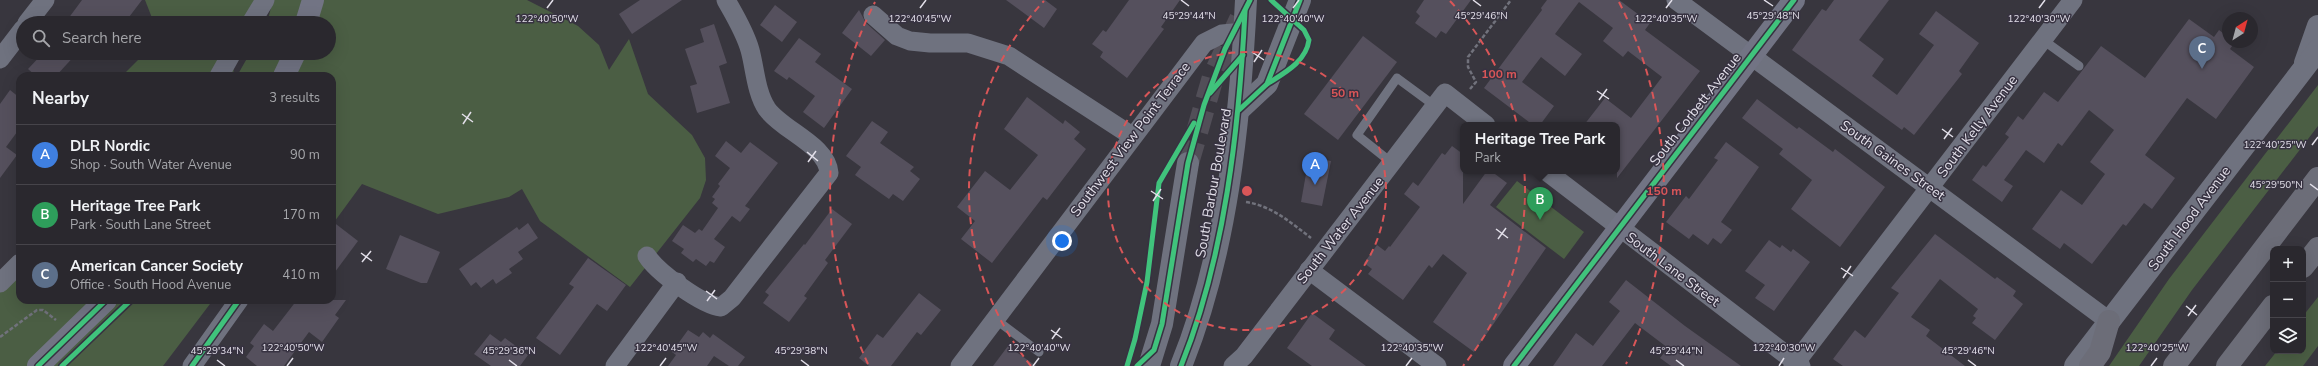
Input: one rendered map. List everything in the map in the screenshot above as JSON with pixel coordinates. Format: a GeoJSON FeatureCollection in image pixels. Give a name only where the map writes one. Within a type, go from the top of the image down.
{"type":"FeatureCollection","features":[{"type":"Feature","properties":{"kind":"highway"},"geometry":{"type":"LineString","coordinates":[[2174,366],[2318,178]]}},
{"type":"Feature","properties":{"kind":"highway"},"geometry":{"type":"LineString","coordinates":[[2306,263],[2318,248]]}},
{"type":"Feature","properties":{"kind":"highway"},"geometry":{"type":"LineString","coordinates":[[2226,366],[2270,310]]}},
{"type":"Feature","properties":{"kind":"highway"},"geometry":{"type":"LineString","coordinates":[[2090,366],[2100,352],[2109,321]]}},
{"type":"Feature","properties":{"kind":"main road","name":"South Barbur Boulevard"},"geometry":{"type":"LineString","coordinates":[[1186,365],[1207,286],[1226,198],[1239,110],[1246,0]]}},
{"type":"Feature","properties":{"kind":"main road"},"geometry":{"type":"LineString","coordinates":[[1239,110],[1267,84],[1300,0]]}},
{"type":"Feature","properties":{"kind":"main road"},"geometry":{"type":"LineString","coordinates":[[2303,70],[2318,26]]}},
{"type":"Feature","properties":{"kind":"main road","name":"South Hood Avenue"},"geometry":{"type":"LineString","coordinates":[[2074,366],[2318,50]]}},
{"type":"Feature","properties":{"kind":"main road"},"geometry":{"type":"LineString","coordinates":[[1149,366],[1162,324],[1188,162]]}},
{"type":"Feature","properties":{"kind":"street"},"geometry":{"type":"LineString","coordinates":[[33,16],[45,0]]}},
{"type":"Feature","properties":{"kind":"street"},"geometry":{"type":"LineString","coordinates":[[255,16],[265,0]]}},
{"type":"Feature","properties":{"kind":"street"},"geometry":{"type":"LineString","coordinates":[[308,16],[313,0]]}},
{"type":"Feature","properties":{"kind":"street"},"geometry":{"type":"LineString","coordinates":[[647,256],[652,265],[712,306],[721,307],[732,298],[829,173],[827,162],[820,152],[781,124],[766,107],[745,36],[726,0]]}},
{"type":"Feature","properties":{"kind":"street","name":"South Gaines Street"},"geometry":{"type":"LineString","coordinates":[[1676,0],[2109,321]]}},
{"type":"Feature","properties":{"kind":"street","name":"South Corbett Avenue"},"geometry":{"type":"LineString","coordinates":[[1514,366],[1794,0]]}},
{"type":"Feature","properties":{"kind":"street","name":"South Kelly Avenue"},"geometry":{"type":"LineString","coordinates":[[1797,365],[2073,0]]}},
{"type":"Feature","properties":{"kind":"street"},"geometry":{"type":"LineString","coordinates":[[873,15],[897,36],[910,41],[968,43],[1009,56],[1132,136]]}},
{"type":"Feature","properties":{"kind":"street","name":"Southwest View Point Terrace"},"geometry":{"type":"LineString","coordinates":[[960,366],[1132,136],[1204,43],[1222,34],[1244,32]]}},
{"type":"Feature","properties":{"kind":"street"},"geometry":{"type":"LineString","coordinates":[[0,59],[16,38]]}},
{"type":"Feature","properties":{"kind":"street"},"geometry":{"type":"LineString","coordinates":[[221,72],[228,60]]}},
{"type":"Feature","properties":{"kind":"street"},"geometry":{"type":"LineString","coordinates":[[286,72],[292,60]]}},
{"type":"Feature","properties":{"kind":"street"},"geometry":{"type":"LineString","coordinates":[[1447,101],[1481,122]]}},
{"type":"Feature","properties":{"kind":"street","name":"South Water Avenue"},"geometry":{"type":"LineString","coordinates":[[1233,366],[1244,356],[1392,163],[1447,101]]}},
{"type":"Feature","properties":{"kind":"street","name":"South Lane Street"},"geometry":{"type":"LineString","coordinates":[[1550,174],[1797,365]]}},
{"type":"Feature","properties":{"kind":"street"},"geometry":{"type":"LineString","coordinates":[[0,283],[16,267]]}},
{"type":"Feature","properties":{"kind":"street"},"geometry":{"type":"LineString","coordinates":[[1310,270],[1437,366]]}},
{"type":"Feature","properties":{"kind":"street"},"geometry":{"type":"LineString","coordinates":[[615,366],[677,282]]}},
{"type":"Feature","properties":{"kind":"street"},"geometry":{"type":"LineString","coordinates":[[38,366],[102,304]]}},
{"type":"Feature","properties":{"kind":"street"},"geometry":{"type":"LineString","coordinates":[[192,366],[236,304]]}},
{"type":"Feature","properties":{"kind":"lane"},"geometry":{"type":"LineString","coordinates":[[2043,40],[2080,66]]}},
{"type":"Feature","properties":{"kind":"lane"},"geometry":{"type":"LineString","coordinates":[[1392,163],[1357,135],[1397,78],[1447,101]]}},
{"type":"Feature","properties":{"kind":"lane"},"geometry":{"type":"LineString","coordinates":[[995,319],[1039,352]]}},
{"type":"Feature","properties":{"kind":"path"},"geometry":{"type":"LineString","coordinates":[[1447,101],[1476,82],[1468,67],[1468,57],[1511,0]]}},
{"type":"Feature","properties":{"kind":"path"},"geometry":{"type":"LineString","coordinates":[[1226,198],[1262,204],[1298,228]]}},
{"type":"Feature","properties":{"kind":"path"},"geometry":{"type":"LineString","coordinates":[[0,336],[37,310],[43,310],[60,323]]}},
{"type":"Feature","properties":{"kind":"green space"},"geometry":{"type":"Polygon","coordinates":[[[145,0],[267,0],[259,16],[151,16],[145,0]]]}},
{"type":"Feature","properties":{"kind":"green space"},"geometry":{"type":"Polygon","coordinates":[[[273,0],[527,0],[578,26],[599,45],[609,70],[629,39],[648,94],[692,135],[705,158],[706,180],[700,198],[630,287],[540,221],[522,189],[509,197],[438,214],[362,184],[336,220],[336,72],[239,72],[246,60],[336,60],[336,16],[269,16],[273,0]]]}},
{"type":"Feature","properties":{"kind":"green space"},"geometry":{"type":"Polygon","coordinates":[[[138,60],[235,60],[233,64],[234,72],[126,72],[138,60]]]}},
{"type":"Feature","properties":{"kind":"green space"},"geometry":{"type":"Polygon","coordinates":[[[2318,85],[2318,126],[2192,290],[2139,366],[2109,366],[2169,279],[2318,85]]]}},
{"type":"Feature","properties":{"kind":"green space"},"geometry":{"type":"Polygon","coordinates":[[[1517,181],[1584,232],[1564,259],[1496,207],[1517,181]]]}},
{"type":"Feature","properties":{"kind":"green space"},"geometry":{"type":"Polygon","coordinates":[[[16,279],[16,304],[210,304],[163,366],[0,366],[0,291],[16,279]]]}},
{"type":"Feature","properties":{"kind":"green space"},"geometry":{"type":"Polygon","coordinates":[[[2318,297],[2318,346],[2303,366],[2265,366],[2275,354],[2306,354],[2306,312],[2318,297]]]}},
{"type":"Feature","properties":{"kind":"building"},"geometry":{"type":"Polygon","coordinates":[[[82,0],[142,0],[130,16],[70,16],[82,0]]]}},
{"type":"Feature","properties":{"kind":"building"},"geometry":{"type":"Polygon","coordinates":[[[640,0],[682,0],[632,34],[619,14],[640,0]]]}},
{"type":"Feature","properties":{"kind":"building"},"geometry":{"type":"Polygon","coordinates":[[[1006,0],[1045,0],[1057,9],[1044,28],[1006,0]]]}},
{"type":"Feature","properties":{"kind":"building"},"geometry":{"type":"Polygon","coordinates":[[[1129,0],[1180,0],[1161,27],[1164,29],[1127,78],[1100,57],[1103,52],[1092,44],[1103,30],[1106,32],[1129,0]]]}},
{"type":"Feature","properties":{"kind":"building"},"geometry":{"type":"Polygon","coordinates":[[[1424,0],[1471,0],[1446,34],[1441,31],[1436,38],[1415,23],[1420,16],[1416,12],[1424,0]]]}},
{"type":"Feature","properties":{"kind":"building"},"geometry":{"type":"Polygon","coordinates":[[[1547,0],[1619,0],[1650,23],[1645,30],[1700,71],[1617,178],[1617,174],[1620,174],[1620,122],[1586,122],[1605,98],[1631,118],[1662,77],[1628,51],[1623,57],[1603,41],[1613,28],[1579,2],[1555,34],[1582,54],[1565,76],[1541,57],[1522,82],[1554,106],[1542,122],[1529,122],[1484,88],[1542,10],[1541,8],[1547,0]]]}},
{"type":"Feature","properties":{"kind":"building"},"geometry":{"type":"Polygon","coordinates":[[[1834,0],[1889,0],[1859,40],[1884,59],[1872,76],[1897,95],[1934,45],[1919,34],[1936,11],[1979,43],[1959,71],[1962,74],[1914,135],[1904,127],[1902,130],[1792,50],[1822,9],[1826,11],[1834,0]]]}},
{"type":"Feature","properties":{"kind":"building"},"geometry":{"type":"Polygon","coordinates":[[[775,5],[797,22],[782,42],[760,25],[775,5]]]}},
{"type":"Feature","properties":{"kind":"building"},"geometry":{"type":"Polygon","coordinates":[[[859,10],[866,23],[885,40],[871,56],[842,33],[859,10]]]}},
{"type":"Feature","properties":{"kind":"building"},"geometry":{"type":"Polygon","coordinates":[[[2189,19],[2214,37],[2219,30],[2222,32],[2222,48],[2231,48],[2230,49],[2254,67],[2216,119],[2187,98],[2145,155],[2175,178],[2152,209],[2144,203],[2126,226],[2123,224],[2092,264],[2064,243],[2060,249],[2032,229],[2061,190],[2082,205],[2105,174],[2090,162],[2114,130],[2089,110],[2062,146],[2058,143],[2044,163],[2026,150],[2004,180],[2013,186],[2002,202],[1972,180],[1983,165],[1986,167],[2009,137],[2005,134],[2018,116],[2023,120],[2044,92],[2058,102],[2101,46],[2145,78],[2189,19]]]}},
{"type":"Feature","properties":{"kind":"building"},"geometry":{"type":"Polygon","coordinates":[[[714,24],[727,63],[719,66],[730,103],[697,113],[690,86],[697,84],[685,49],[704,42],[700,29],[714,24]]]}},
{"type":"Feature","properties":{"kind":"building"},"geometry":{"type":"Polygon","coordinates":[[[1363,36],[1397,62],[1338,140],[1304,114],[1363,36]]]}},
{"type":"Feature","properties":{"kind":"building"},"geometry":{"type":"Polygon","coordinates":[[[799,38],[821,54],[815,62],[852,89],[824,128],[803,112],[815,96],[789,77],[787,80],[774,71],[799,38]]]}},
{"type":"Feature","properties":{"kind":"building"},"geometry":{"type":"Polygon","coordinates":[[[36,60],[71,60],[60,72],[31,72],[28,69],[36,60]]]}},
{"type":"Feature","properties":{"kind":"building"},"geometry":{"type":"Polygon","coordinates":[[[10,90],[16,95],[16,133],[6,147],[16,154],[16,156],[0,178],[0,104],[10,90]]]}},
{"type":"Feature","properties":{"kind":"building"},"geometry":{"type":"Polygon","coordinates":[[[1027,97],[1063,124],[1065,120],[1080,132],[1074,139],[1086,149],[1047,200],[1043,197],[992,263],[961,239],[975,221],[957,207],[985,171],[1010,190],[1038,155],[1004,129],[1027,97]]]}},
{"type":"Feature","properties":{"kind":"building"},"geometry":{"type":"Polygon","coordinates":[[[1757,99],[1797,129],[1799,127],[1833,152],[1835,149],[1885,187],[1840,247],[1791,209],[1812,180],[1779,154],[1783,149],[1742,118],[1757,99]]]}},
{"type":"Feature","properties":{"kind":"building"},"geometry":{"type":"Polygon","coordinates":[[[872,121],[888,132],[880,143],[914,167],[910,171],[920,179],[903,201],[893,194],[889,199],[855,175],[861,167],[846,156],[872,121]]]}},
{"type":"Feature","properties":{"kind":"building"},"geometry":{"type":"Polygon","coordinates":[[[726,141],[741,153],[750,142],[778,163],[745,206],[750,209],[740,222],[732,216],[714,239],[725,247],[714,263],[710,261],[706,266],[696,259],[693,262],[681,253],[684,249],[672,241],[683,225],[695,233],[699,229],[702,231],[718,208],[712,203],[715,199],[712,197],[720,186],[718,184],[730,168],[715,156],[726,141]]]}},
{"type":"Feature","properties":{"kind":"building"},"geometry":{"type":"Polygon","coordinates":[[[1726,142],[1759,167],[1721,222],[1732,230],[1721,244],[1713,238],[1708,245],[1693,234],[1689,239],[1666,222],[1686,196],[1689,199],[1718,160],[1714,158],[1726,142]]]}},
{"type":"Feature","properties":{"kind":"building"},"geometry":{"type":"Polygon","coordinates":[[[1452,146],[1460,152],[1460,174],[1463,174],[1463,204],[1485,174],[1495,174],[1507,183],[1490,205],[1546,248],[1474,352],[1433,322],[1467,273],[1443,254],[1432,268],[1429,265],[1403,300],[1368,274],[1372,269],[1364,263],[1377,245],[1385,251],[1389,246],[1390,247],[1420,207],[1404,194],[1413,182],[1418,186],[1442,153],[1445,155],[1452,146]]]}},
{"type":"Feature","properties":{"kind":"building"},"geometry":{"type":"Polygon","coordinates":[[[1309,157],[1331,161],[1322,206],[1301,202],[1309,157]]]}},
{"type":"Feature","properties":{"kind":"building"},"geometry":{"type":"Polygon","coordinates":[[[832,209],[852,224],[825,260],[828,263],[804,296],[807,298],[789,322],[763,303],[769,295],[765,292],[804,244],[805,245],[832,209]]]}},
{"type":"Feature","properties":{"kind":"building"},"geometry":{"type":"Polygon","coordinates":[[[528,223],[538,238],[518,252],[523,259],[509,269],[512,273],[496,284],[493,279],[481,288],[476,282],[471,286],[459,269],[517,227],[519,230],[528,223]]]}},
{"type":"Feature","properties":{"kind":"building"},"geometry":{"type":"Polygon","coordinates":[[[336,224],[358,241],[336,271],[336,224]]]}},
{"type":"Feature","properties":{"kind":"building"},"geometry":{"type":"Polygon","coordinates":[[[1935,234],[1995,279],[1997,277],[2016,291],[2013,296],[2023,304],[1995,340],[1972,323],[1976,318],[1973,316],[1978,309],[1940,279],[1911,317],[1930,330],[1926,336],[1965,366],[1843,366],[1833,359],[1855,330],[1865,338],[1899,293],[1891,288],[1935,234]]]}},
{"type":"Feature","properties":{"kind":"building"},"geometry":{"type":"Polygon","coordinates":[[[400,235],[440,252],[427,283],[421,283],[386,269],[400,235]]]}},
{"type":"Feature","properties":{"kind":"building"},"geometry":{"type":"Polygon","coordinates":[[[1769,240],[1780,248],[1782,245],[1791,252],[1793,249],[1810,262],[1774,311],[1755,298],[1765,285],[1745,271],[1769,240]]]}},
{"type":"Feature","properties":{"kind":"building"},"geometry":{"type":"Polygon","coordinates":[[[588,258],[626,285],[607,311],[597,304],[560,355],[536,338],[574,287],[569,284],[588,258]]]}},
{"type":"Feature","properties":{"kind":"building"},"geometry":{"type":"Polygon","coordinates":[[[1626,280],[1685,326],[1741,366],[1671,366],[1660,358],[1668,348],[1635,323],[1602,366],[1553,366],[1576,333],[1593,346],[1620,311],[1609,302],[1626,280]]]}},
{"type":"Feature","properties":{"kind":"building"},"geometry":{"type":"Polygon","coordinates":[[[919,293],[941,310],[921,335],[917,332],[891,366],[869,366],[859,358],[877,334],[883,338],[919,293]]]}},
{"type":"Feature","properties":{"kind":"building"},"geometry":{"type":"Polygon","coordinates":[[[336,300],[346,300],[335,315],[339,318],[322,342],[309,332],[284,366],[257,366],[246,357],[254,346],[250,343],[264,324],[273,331],[294,304],[336,304],[336,300]]]}},
{"type":"Feature","properties":{"kind":"building"},"geometry":{"type":"Polygon","coordinates":[[[1312,313],[1335,330],[1329,339],[1366,366],[1312,366],[1287,348],[1312,313]]]}},
{"type":"Feature","properties":{"kind":"building"},"geometry":{"type":"Polygon","coordinates":[[[688,330],[699,337],[703,332],[710,338],[713,334],[745,357],[738,366],[729,366],[714,356],[707,366],[668,366],[676,355],[672,352],[688,330]]]}},
{"type":"Feature","properties":{"kind":"building"},"geometry":{"type":"Polygon","coordinates":[[[490,334],[501,342],[505,338],[528,355],[520,366],[491,366],[474,354],[490,334]]]}},
{"type":"Feature","properties":{"kind":"building"},"geometry":{"type":"Polygon","coordinates":[[[1008,346],[1036,366],[993,366],[1008,346]]]}},
{"type":"Feature","properties":{"kind":"tunnel"},"geometry":{"type":"LineString","coordinates":[[1188,163],[1213,77],[1241,17]]}},
{"type":"Feature","properties":{"kind":"cycle path"},"geometry":{"type":"LineString","coordinates":[[1137,366],[1154,350],[1162,324],[1188,163],[1204,105],[1225,49],[1250,0]]}},
{"type":"Feature","properties":{"kind":"cycle path"},"geometry":{"type":"LineString","coordinates":[[1267,84],[1299,61],[1304,55],[1309,40],[1304,30],[1271,0]]}},
{"type":"Feature","properties":{"kind":"cycle path"},"geometry":{"type":"LineString","coordinates":[[1239,110],[1267,84],[1300,0]]}},
{"type":"Feature","properties":{"kind":"cycle path"},"geometry":{"type":"LineString","coordinates":[[1514,366],[1794,0]]}},
{"type":"Feature","properties":{"kind":"cycle path"},"geometry":{"type":"LineString","coordinates":[[1181,366],[1209,281],[1219,237],[1234,146],[1239,100],[1245,11]]}},
{"type":"Feature","properties":{"kind":"cycle path"},"geometry":{"type":"LineString","coordinates":[[1210,93],[1243,55]]}},
{"type":"Feature","properties":{"kind":"cycle path"},"geometry":{"type":"LineString","coordinates":[[1127,366],[1135,339],[1147,282],[1159,183],[1194,123]]}},
{"type":"Feature","properties":{"kind":"cycle path"},"geometry":{"type":"LineString","coordinates":[[38,366],[102,304]]}},
{"type":"Feature","properties":{"kind":"cycle path"},"geometry":{"type":"LineString","coordinates":[[62,366],[127,304]]}},
{"type":"Feature","properties":{"kind":"cycle path"},"geometry":{"type":"LineString","coordinates":[[192,366],[236,304]]}},
{"type":"Feature","properties":{"kind":"place","name":"American Cancer Society"},"geometry":{"type":"Point","coordinates":[2202,69]}},
{"type":"Feature","properties":{"kind":"place","name":"DLR Nordic"},"geometry":{"type":"Point","coordinates":[1315,185]}},
{"type":"Feature","properties":{"kind":"place","name":"Heritage Tree Park"},"geometry":{"type":"Point","coordinates":[1540,220]}}]}
